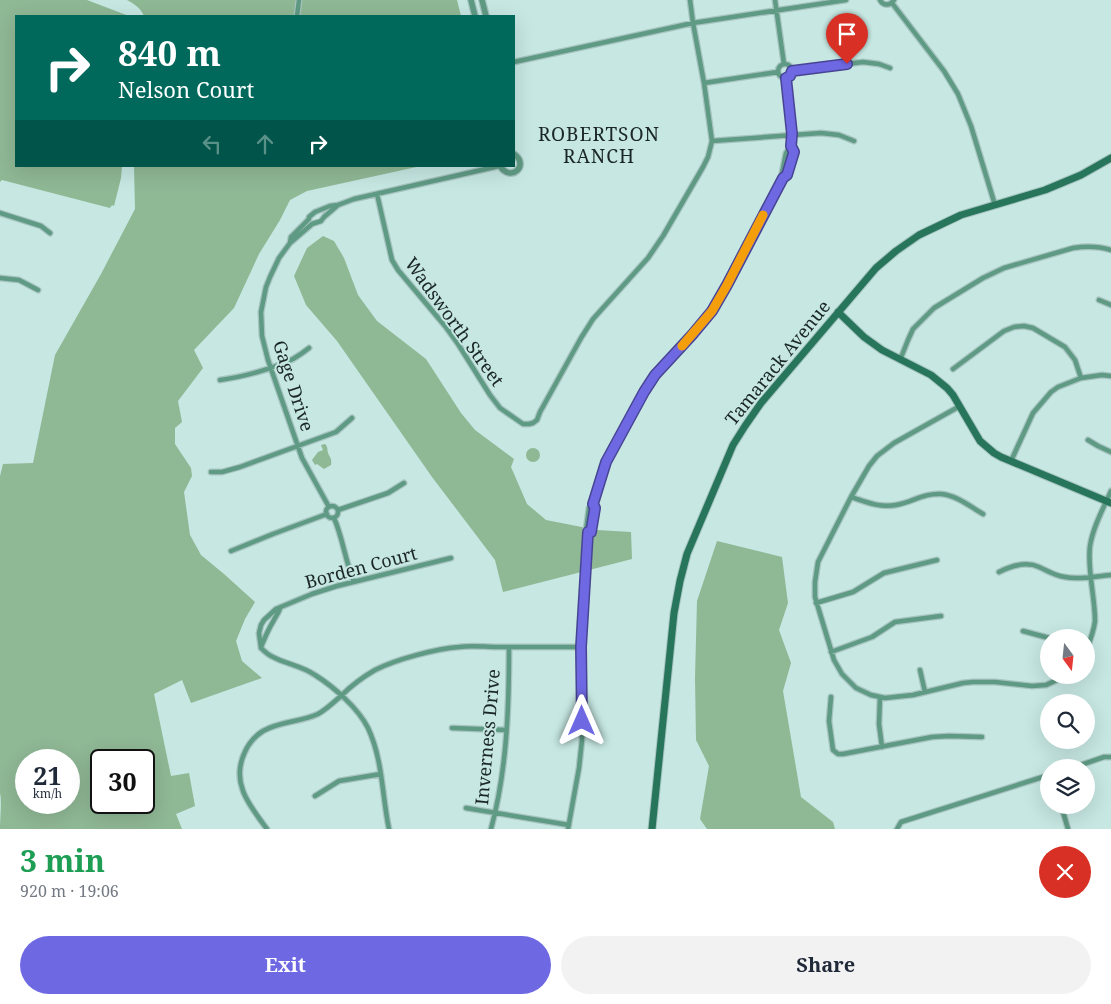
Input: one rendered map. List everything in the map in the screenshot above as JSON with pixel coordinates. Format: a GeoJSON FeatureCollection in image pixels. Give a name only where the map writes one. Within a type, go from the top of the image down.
{"type":"FeatureCollection","features":[{"type":"Feature","properties":{"kind":"main road","name":"Tamarack Avenue"},"geometry":{"type":"LineString","coordinates":[[652,829],[674,613],[680,581],[687,554],[734,445],[745,426],[762,403],[876,268],[904,246],[961,215],[1046,190],[1081,175],[1111,158]]}},
{"type":"Feature","properties":{"kind":"main road"},"geometry":{"type":"LineString","coordinates":[[838,312],[864,337],[882,350],[931,375],[947,388],[960,406],[980,441],[994,453],[1109,502]]}},
{"type":"Feature","properties":{"kind":"street"},"geometry":{"type":"LineString","coordinates":[[297,15],[299,0]]}},
{"type":"Feature","properties":{"kind":"street"},"geometry":{"type":"LineString","coordinates":[[471,0],[475,15]]}},
{"type":"Feature","properties":{"kind":"street"},"geometry":{"type":"LineString","coordinates":[[482,0],[486,15]]}},
{"type":"Feature","properties":{"kind":"street"},"geometry":{"type":"LineString","coordinates":[[690,0],[712,141],[821,133],[839,135],[854,141]]}},
{"type":"Feature","properties":{"kind":"street"},"geometry":{"type":"LineString","coordinates":[[775,0],[784,64]]}},
{"type":"Feature","properties":{"kind":"street"},"geometry":{"type":"LineString","coordinates":[[515,62],[693,23],[846,0]]}},
{"type":"Feature","properties":{"kind":"street"},"geometry":{"type":"LineString","coordinates":[[880,0],[884,5],[893,2],[944,71],[958,94],[971,126],[994,205]]}},
{"type":"Feature","properties":{"kind":"street"},"geometry":{"type":"LineString","coordinates":[[792,71],[863,62],[879,64],[890,68]]}},
{"type":"Feature","properties":{"kind":"street"},"geometry":{"type":"LineString","coordinates":[[784,64],[789,66],[792,71]]}},
{"type":"Feature","properties":{"kind":"street"},"geometry":{"type":"LineString","coordinates":[[784,64],[779,67],[778,72],[779,76],[786,78]]}},
{"type":"Feature","properties":{"kind":"street"},"geometry":{"type":"LineString","coordinates":[[786,78],[790,76],[792,71]]}},
{"type":"Feature","properties":{"kind":"street"},"geometry":{"type":"LineString","coordinates":[[704,83],[778,72]]}},
{"type":"Feature","properties":{"kind":"street"},"geometry":{"type":"LineString","coordinates":[[783,178],[784,162],[786,153],[791,146],[792,134],[786,78]]}},
{"type":"Feature","properties":{"kind":"street","name":"Wadsworth Street"},"geometry":{"type":"LineString","coordinates":[[377,194],[392,260],[398,270],[445,326],[500,408],[523,424],[533,423],[537,420],[593,319],[648,258],[663,236],[703,167],[712,141]]}},
{"type":"Feature","properties":{"kind":"street"},"geometry":{"type":"LineString","coordinates":[[466,808],[568,827],[582,740],[581,647],[588,532],[591,532],[595,508],[593,504],[606,462],[655,375],[712,311],[783,178],[787,175],[794,152],[791,146]]}},
{"type":"Feature","properties":{"kind":"street"},"geometry":{"type":"LineString","coordinates":[[500,167],[507,173],[516,171],[520,162],[515,154]]}},
{"type":"Feature","properties":{"kind":"street"},"geometry":{"type":"LineString","coordinates":[[784,162],[790,164]]}},
{"type":"Feature","properties":{"kind":"street","name":"Gage Drive"},"geometry":{"type":"LineString","coordinates":[[290,242],[291,236],[309,219],[309,216],[330,206],[495,167]]}},
{"type":"Feature","properties":{"kind":"street","name":"Gage Drive"},"geometry":{"type":"LineString","coordinates":[[329,507],[306,466],[268,360],[262,336],[262,308],[266,287],[274,267],[290,242],[312,224],[321,221],[338,205]]}},
{"type":"Feature","properties":{"kind":"street"},"geometry":{"type":"LineString","coordinates":[[0,213],[41,226],[50,233]]}},
{"type":"Feature","properties":{"kind":"street"},"geometry":{"type":"LineString","coordinates":[[309,219],[312,224]]}},
{"type":"Feature","properties":{"kind":"street"},"geometry":{"type":"LineString","coordinates":[[900,360],[913,329],[934,308],[982,278],[1004,268],[1073,248],[1084,246],[1111,250]]}},
{"type":"Feature","properties":{"kind":"street"},"geometry":{"type":"LineString","coordinates":[[0,278],[20,280],[38,290]]}},
{"type":"Feature","properties":{"kind":"street"},"geometry":{"type":"LineString","coordinates":[[1099,300],[1111,305]]}},
{"type":"Feature","properties":{"kind":"street"},"geometry":{"type":"LineString","coordinates":[[953,369],[1004,331],[1024,326],[1033,328],[1065,347],[1076,360],[1081,378]]}},
{"type":"Feature","properties":{"kind":"street"},"geometry":{"type":"LineString","coordinates":[[220,380],[231,379],[271,368],[293,359],[309,348]]}},
{"type":"Feature","properties":{"kind":"street"},"geometry":{"type":"LineString","coordinates":[[1011,461],[1032,414],[1051,392],[1058,387],[1081,378],[1102,375],[1111,376]]}},
{"type":"Feature","properties":{"kind":"street"},"geometry":{"type":"LineString","coordinates":[[960,406],[894,443],[877,456],[851,497],[818,562],[815,582],[816,603],[831,652],[842,674],[854,686],[885,698],[913,695],[973,682],[1032,686],[1048,684]]}},
{"type":"Feature","properties":{"kind":"street"},"geometry":{"type":"LineString","coordinates":[[211,472],[222,472],[240,467],[336,432],[352,418]]}},
{"type":"Feature","properties":{"kind":"street"},"geometry":{"type":"LineString","coordinates":[[1088,440],[1111,452]]}},
{"type":"Feature","properties":{"kind":"street"},"geometry":{"type":"LineString","coordinates":[[338,510],[388,493],[404,483]]}},
{"type":"Feature","properties":{"kind":"street"},"geometry":{"type":"LineString","coordinates":[[1094,629],[1090,547],[1093,533],[1109,502],[1111,491]]}},
{"type":"Feature","properties":{"kind":"street"},"geometry":{"type":"LineString","coordinates":[[851,497],[880,506],[908,502],[926,495],[943,494],[983,514]]}},
{"type":"Feature","properties":{"kind":"street"},"geometry":{"type":"LineString","coordinates":[[327,514],[329,507],[333,506],[338,510]]}},
{"type":"Feature","properties":{"kind":"street"},"geometry":{"type":"LineString","coordinates":[[334,518],[338,514],[338,510]]}},
{"type":"Feature","properties":{"kind":"street"},"geometry":{"type":"LineString","coordinates":[[327,514],[334,518],[340,531],[350,574],[354,582]]}},
{"type":"Feature","properties":{"kind":"street"},"geometry":{"type":"LineString","coordinates":[[231,551],[327,514]]}},
{"type":"Feature","properties":{"kind":"street","name":"Borden Court"},"geometry":{"type":"LineString","coordinates":[[267,618],[276,609],[312,594],[451,558]]}},
{"type":"Feature","properties":{"kind":"street"},"geometry":{"type":"LineString","coordinates":[[816,603],[853,592],[884,573],[937,560]]}},
{"type":"Feature","properties":{"kind":"street"},"geometry":{"type":"LineString","coordinates":[[999,572],[1006,568],[1028,564],[1063,577],[1111,575]]}},
{"type":"Feature","properties":{"kind":"street"},"geometry":{"type":"LineString","coordinates":[[260,648],[280,608]]}},
{"type":"Feature","properties":{"kind":"street"},"geometry":{"type":"LineString","coordinates":[[831,652],[872,637],[895,622],[941,616]]}},
{"type":"Feature","properties":{"kind":"street"},"geometry":{"type":"LineString","coordinates":[[273,621],[267,618],[261,625],[259,633],[260,648],[271,657],[311,672],[334,688],[368,728],[381,774],[389,829]]}},
{"type":"Feature","properties":{"kind":"street"},"geometry":{"type":"LineString","coordinates":[[1023,631],[1040,636]]}},
{"type":"Feature","properties":{"kind":"street"},"geometry":{"type":"LineString","coordinates":[[267,829],[248,804],[241,787],[240,768],[246,749],[256,736],[264,730],[316,714],[335,702],[363,677],[377,669],[432,652],[460,647],[581,647]]}},
{"type":"Feature","properties":{"kind":"street","name":"Inverness Drive"},"geometry":{"type":"LineString","coordinates":[[492,829],[501,785],[509,690],[509,647]]}},
{"type":"Feature","properties":{"kind":"street"},"geometry":{"type":"LineString","coordinates":[[920,670],[925,692]]}},
{"type":"Feature","properties":{"kind":"street"},"geometry":{"type":"LineString","coordinates":[[831,697],[829,721],[833,750],[838,754],[932,737],[982,737]]}},
{"type":"Feature","properties":{"kind":"street"},"geometry":{"type":"LineString","coordinates":[[880,697],[879,724],[882,747]]}},
{"type":"Feature","properties":{"kind":"street"},"geometry":{"type":"LineString","coordinates":[[452,728],[506,730]]}},
{"type":"Feature","properties":{"kind":"street"},"geometry":{"type":"LineString","coordinates":[[1095,761],[1111,757]]}},
{"type":"Feature","properties":{"kind":"street"},"geometry":{"type":"LineString","coordinates":[[315,796],[339,781],[381,774]]}},
{"type":"Feature","properties":{"kind":"street"},"geometry":{"type":"LineString","coordinates":[[897,829],[901,822],[1040,778]]}},
{"type":"Feature","properties":{"kind":"street"},"geometry":{"type":"LineString","coordinates":[[1064,814],[1068,829]]}},
{"type":"Feature","properties":{"kind":"green space"},"geometry":{"type":"Polygon","coordinates":[[[0,0],[87,0],[126,15],[15,15],[15,167],[122,167],[114,206],[112,205],[110,208],[2,180],[0,182],[0,0]]]}},
{"type":"Feature","properties":{"kind":"green space"},"geometry":{"type":"Polygon","coordinates":[[[127,0],[457,0],[461,15],[144,15],[135,5],[127,0]]]}},
{"type":"Feature","properties":{"kind":"green space"},"geometry":{"type":"Polygon","coordinates":[[[134,167],[416,167],[307,191],[290,200],[259,254],[234,308],[194,350],[203,368],[178,401],[182,422],[175,428],[175,444],[191,468],[192,476],[184,492],[190,535],[201,555],[255,602],[245,619],[236,641],[242,661],[262,678],[191,703],[182,680],[154,694],[171,776],[189,773],[195,806],[176,814],[182,829],[0,829],[0,476],[3,464],[33,463],[55,355],[135,209],[134,167]]]}},
{"type":"Feature","properties":{"kind":"green space"},"geometry":{"type":"Polygon","coordinates":[[[323,236],[334,241],[344,258],[358,295],[377,321],[426,359],[461,413],[475,430],[514,459],[511,467],[527,504],[546,520],[597,530],[631,532],[632,559],[503,592],[495,560],[432,477],[337,341],[306,305],[294,276],[307,248],[323,236]]]}},
{"type":"Feature","properties":{"kind":"green space"},"geometry":{"type":"Polygon","coordinates":[[[325,444],[331,459],[331,465],[324,469],[317,464],[315,465],[312,460],[318,452],[323,450],[321,445],[325,444]]]}},
{"type":"Feature","properties":{"kind":"green space"},"geometry":{"type":"Polygon","coordinates":[[[533,448],[538,450],[540,455],[538,460],[533,462],[528,460],[526,455],[528,450],[533,448]]]}},
{"type":"Feature","properties":{"kind":"green space"},"geometry":{"type":"Polygon","coordinates":[[[717,541],[782,557],[788,603],[779,630],[791,663],[783,691],[801,797],[833,822],[835,829],[707,829],[700,819],[709,766],[696,740],[697,601],[717,541]]]}},
{"type":"Feature","properties":{"kind":"slow traffic"},"geometry":{"type":"LineString","coordinates":[[682,346],[712,311],[763,215]]}},
{"type":"Feature","properties":{"kind":"district","name":"ROBERTSON RANCH"},"geometry":{"type":"Point","coordinates":[599,145]}},
{"type":"Feature","properties":{"kind":"route"},"geometry":{"type":"LineString","coordinates":[[582,721],[581,647],[588,532],[591,532],[595,508],[593,504],[606,462],[655,375],[712,311],[783,178],[787,175],[794,152],[791,146],[792,134],[786,78],[790,76],[792,71],[847,64]]}}]}
